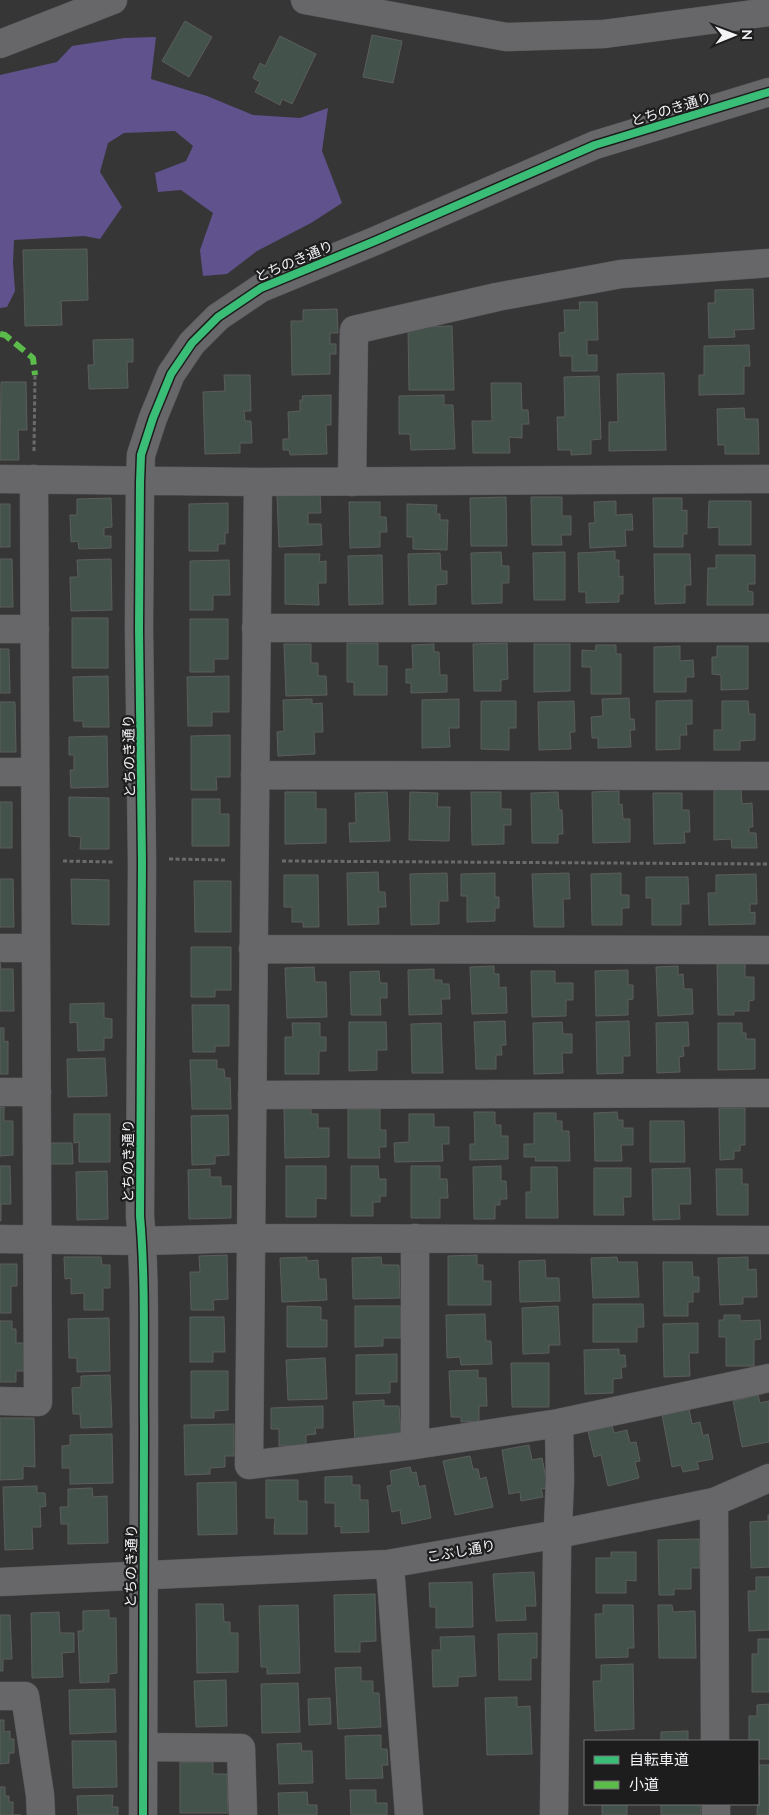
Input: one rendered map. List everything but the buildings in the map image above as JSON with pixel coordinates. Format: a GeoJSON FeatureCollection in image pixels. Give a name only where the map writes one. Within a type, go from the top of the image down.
{"type":"FeatureCollection","features":[{"type":"Feature","properties":{"kind":"street"},"geometry":{"type":"LineString","coordinates":[[0,44],[113,0]]}},
{"type":"Feature","properties":{"kind":"street"},"geometry":{"type":"LineString","coordinates":[[305,0],[506,37],[604,34],[769,12]]}},
{"type":"Feature","properties":{"kind":"street","name":"とちのき通り"},"geometry":{"type":"LineString","coordinates":[[143,1815],[142,1600],[144,1575],[142,1241],[140,1216],[142,871],[139,629],[140,482],[141,455],[153,418],[171,374],[192,343],[218,317],[261,288],[375,241],[594,145],[769,92]]}},
{"type":"Feature","properties":{"kind":"street"},"geometry":{"type":"LineString","coordinates":[[352,482],[354,330],[497,297],[621,274],[769,263]]}},
{"type":"Feature","properties":{"kind":"street"},"geometry":{"type":"LineString","coordinates":[[0,479],[120,479],[140,482],[352,482],[769,479]]}},
{"type":"Feature","properties":{"kind":"street"},"geometry":{"type":"LineString","coordinates":[[0,1402],[38,1402],[34,479]]}},
{"type":"Feature","properties":{"kind":"street"},"geometry":{"type":"LineString","coordinates":[[258,482],[249,1465],[415,1445],[559,1423],[769,1378]]}},
{"type":"Feature","properties":{"kind":"street"},"geometry":{"type":"LineString","coordinates":[[0,628],[34,628]]}},
{"type":"Feature","properties":{"kind":"street"},"geometry":{"type":"LineString","coordinates":[[256,628],[769,628]]}},
{"type":"Feature","properties":{"kind":"street"},"geometry":{"type":"LineString","coordinates":[[0,772],[35,772]]}},
{"type":"Feature","properties":{"kind":"street"},"geometry":{"type":"LineString","coordinates":[[255,775],[769,776]]}},
{"type":"Feature","properties":{"kind":"street"},"geometry":{"type":"LineString","coordinates":[[0,948],[36,948]]}},
{"type":"Feature","properties":{"kind":"street"},"geometry":{"type":"LineString","coordinates":[[253,949],[769,950]]}},
{"type":"Feature","properties":{"kind":"street"},"geometry":{"type":"LineString","coordinates":[[0,1092],[37,1092]]}},
{"type":"Feature","properties":{"kind":"street"},"geometry":{"type":"LineString","coordinates":[[252,1095],[769,1093]]}},
{"type":"Feature","properties":{"kind":"street"},"geometry":{"type":"LineString","coordinates":[[0,1239],[142,1241],[251,1238],[769,1240]]}},
{"type":"Feature","properties":{"kind":"street"},"geometry":{"type":"LineString","coordinates":[[415,1445],[416,1238]]}},
{"type":"Feature","properties":{"kind":"street"},"geometry":{"type":"LineString","coordinates":[[554,1815],[557,1549],[560,1480],[559,1423]]}},
{"type":"Feature","properties":{"kind":"street","name":"こぶし通り"},"geometry":{"type":"LineString","coordinates":[[0,1582],[388,1564],[558,1534],[714,1502],[769,1478]]}},
{"type":"Feature","properties":{"kind":"street"},"geometry":{"type":"LineString","coordinates":[[714,1502],[715,1740]]}},
{"type":"Feature","properties":{"kind":"street"},"geometry":{"type":"LineString","coordinates":[[388,1564],[409,1815]]}},
{"type":"Feature","properties":{"kind":"street"},"geometry":{"type":"LineString","coordinates":[[0,1696],[25,1696],[40,1795],[41,1815]]}},
{"type":"Feature","properties":{"kind":"street"},"geometry":{"type":"LineString","coordinates":[[143,1747],[241,1748],[243,1815]]}},
{"type":"Feature","properties":{"kind":"path"},"geometry":{"type":"LineString","coordinates":[[34,479],[35,375]]}},
{"type":"Feature","properties":{"kind":"path"},"geometry":{"type":"LineString","coordinates":[[164,859],[769,864]]}},
{"type":"Feature","properties":{"kind":"shaded area"},"geometry":{"type":"Polygon","coordinates":[[[156,37],[151,79],[207,96],[253,115],[300,118],[328,108],[322,151],[342,203],[311,223],[257,251],[227,274],[203,276],[200,250],[213,213],[181,190],[158,192],[155,173],[186,161],[193,146],[175,131],[124,133],[108,143],[100,172],[122,207],[100,239],[84,236],[14,240],[15,291],[7,307],[0,308],[0,75],[57,62],[72,46],[124,38],[156,37]]]}},
{"type":"Feature","properties":{"kind":"marked path"},"geometry":{"type":"LineString","coordinates":[[0,334],[5,335],[33,358],[35,375]]}},
{"type":"Feature","properties":{"kind":"cycle path"},"geometry":{"type":"LineString","coordinates":[[143,1815],[144,1322],[140,1216],[142,862],[139,629],[140,482],[141,455],[153,418],[171,374],[192,343],[218,317],[261,288],[375,241],[595,145],[769,92]]}}]}
